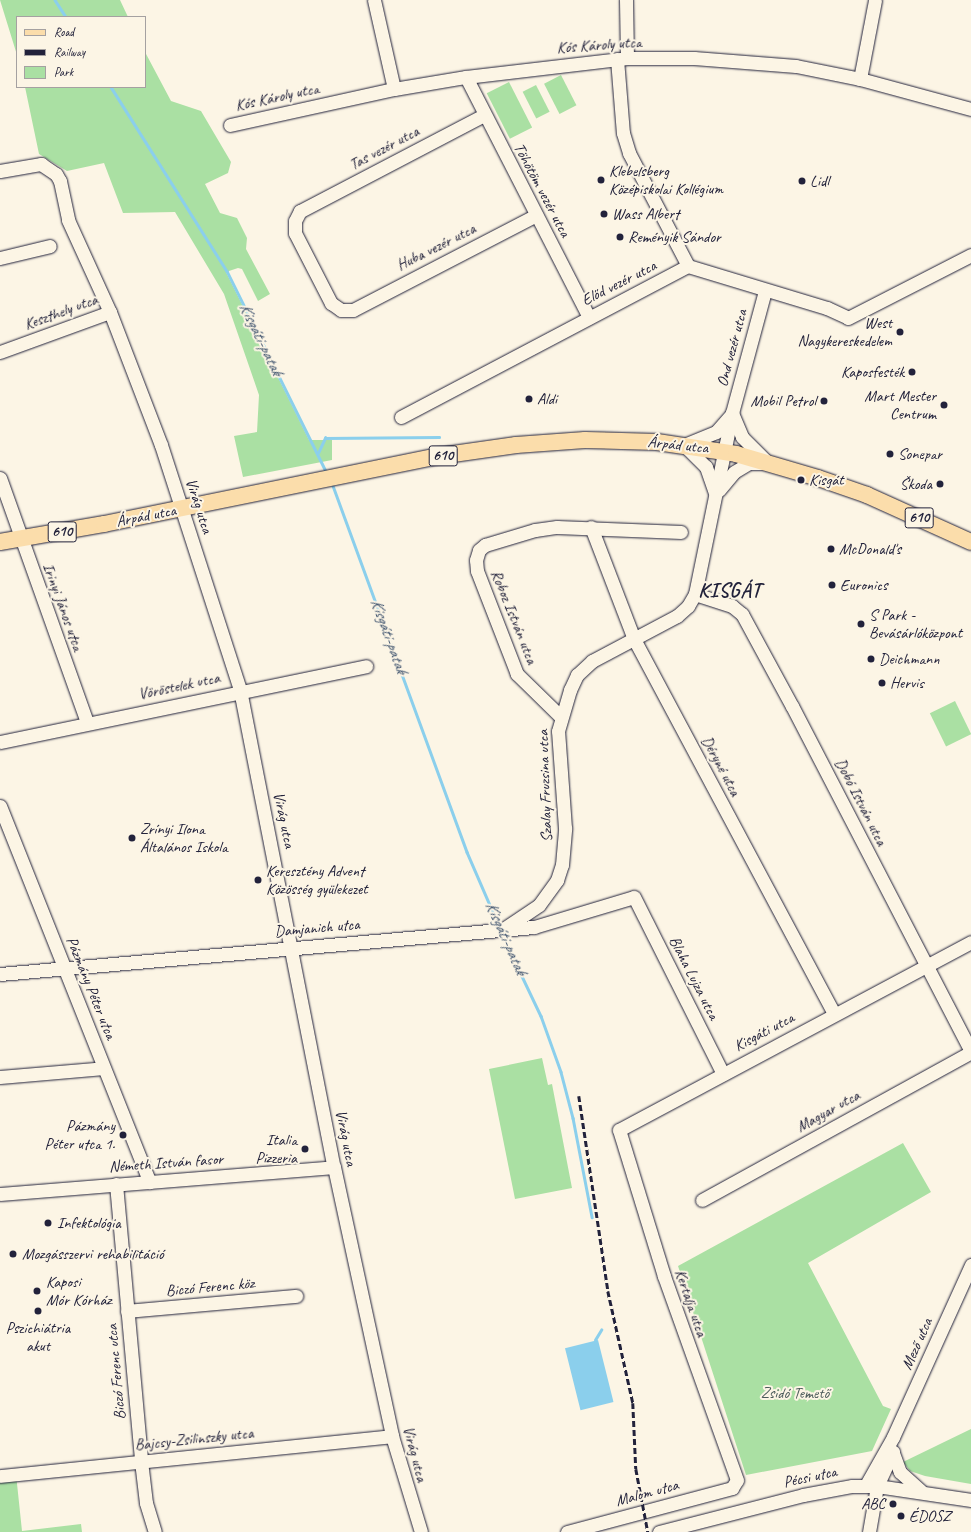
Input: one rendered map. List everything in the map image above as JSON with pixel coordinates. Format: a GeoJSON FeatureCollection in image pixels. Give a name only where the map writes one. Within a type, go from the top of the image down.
{"type":"FeatureCollection","features":[{"type":"Feature","properties":{"kind":"main road","name":"Árpád utca"},"geometry":{"type":"LineString","coordinates":[[0,542],[20,540],[292,485],[468,452],[543,442],[626,440],[684,445],[725,452],[768,463],[867,495],[971,542]]}},
{"type":"Feature","properties":{"kind":"street"},"geometry":{"type":"LineString","coordinates":[[374,0],[394,89]]}},
{"type":"Feature","properties":{"kind":"street"},"geometry":{"type":"LineString","coordinates":[[626,0],[622,59],[623,132],[629,154],[688,266],[765,291],[827,308],[848,318],[971,255]]}},
{"type":"Feature","properties":{"kind":"street"},"geometry":{"type":"LineString","coordinates":[[860,79],[875,0]]}},
{"type":"Feature","properties":{"kind":"street","name":"Kós Károly utca"},"geometry":{"type":"LineString","coordinates":[[230,124],[394,89],[466,77],[622,59],[746,60],[796,66],[860,79],[971,109]]}},
{"type":"Feature","properties":{"kind":"street","name":"Töhötöm vezér utca"},"geometry":{"type":"LineString","coordinates":[[466,77],[484,115],[589,317]]}},
{"type":"Feature","properties":{"kind":"street","name":"Tas vezér utca"},"geometry":{"type":"LineString","coordinates":[[353,310],[341,310],[331,303],[295,233],[295,221],[300,211],[484,115]]}},
{"type":"Feature","properties":{"kind":"street","name":"Virág utca"},"geometry":{"type":"LineString","coordinates":[[0,171],[41,164],[56,174],[60,181],[68,220],[110,312],[182,508],[240,690],[292,947],[334,1167],[392,1436],[421,1532]]}},
{"type":"Feature","properties":{"kind":"street","name":"Huba vezér utca"},"geometry":{"type":"LineString","coordinates":[[353,310],[536,215]]}},
{"type":"Feature","properties":{"kind":"street"},"geometry":{"type":"LineString","coordinates":[[0,258],[50,246]]}},
{"type":"Feature","properties":{"kind":"street","name":"Előd vezér utca"},"geometry":{"type":"LineString","coordinates":[[401,417],[688,266]]}},
{"type":"Feature","properties":{"kind":"street","name":"Ond vezér utca"},"geometry":{"type":"LineString","coordinates":[[725,452],[732,413],[765,291]]}},
{"type":"Feature","properties":{"kind":"street","name":"Keszthely utca"},"geometry":{"type":"LineString","coordinates":[[0,352],[110,312]]}},
{"type":"Feature","properties":{"kind":"street"},"geometry":{"type":"LineString","coordinates":[[732,413],[742,437],[768,463]]}},
{"type":"Feature","properties":{"kind":"street","name":"Ond vezér utca"},"geometry":{"type":"LineString","coordinates":[[684,445],[716,432],[732,413]]}},
{"type":"Feature","properties":{"kind":"street"},"geometry":{"type":"LineString","coordinates":[[684,445],[706,467],[716,495]]}},
{"type":"Feature","properties":{"kind":"street","name":"Szalay Fruzsina utca"},"geometry":{"type":"LineString","coordinates":[[501,928],[539,905],[557,880],[564,849],[558,747],[561,717],[577,675],[592,661],[677,616],[688,606],[695,594],[725,452]]}},
{"type":"Feature","properties":{"kind":"street","name":"Szalay Fruzsina utca"},"geometry":{"type":"LineString","coordinates":[[716,495],[726,478],[734,472],[750,464],[768,463]]}},
{"type":"Feature","properties":{"kind":"street","name":"Irinyi János utca"},"geometry":{"type":"LineString","coordinates":[[0,478],[20,540],[87,723]]}},
{"type":"Feature","properties":{"kind":"street","name":"Roboz István utca"},"geometry":{"type":"LineString","coordinates":[[561,717],[517,674],[477,571],[476,560],[479,550],[485,545],[535,530],[557,527],[591,527],[681,532]]}},
{"type":"Feature","properties":{"kind":"street","name":"Déryné utca"},"geometry":{"type":"LineString","coordinates":[[591,527],[634,639],[834,1014]]}},
{"type":"Feature","properties":{"kind":"street","name":"Dobó István utca"},"geometry":{"type":"LineString","coordinates":[[695,594],[732,606],[742,614],[792,706],[971,1052]]}},
{"type":"Feature","properties":{"kind":"street","name":"Vöröstelek utca"},"geometry":{"type":"LineString","coordinates":[[0,742],[240,690],[366,666]]}},
{"type":"Feature","properties":{"kind":"street","name":"Pázmány Péter utca"},"geometry":{"type":"LineString","coordinates":[[0,806],[150,1182]]}},
{"type":"Feature","properties":{"kind":"street","name":"Damjanich utca"},"geometry":{"type":"LineString","coordinates":[[0,974],[501,928],[527,928],[549,923],[634,897]]}},
{"type":"Feature","properties":{"kind":"street","name":"Blaha Lujza utca"},"geometry":{"type":"LineString","coordinates":[[634,897],[723,1074]]}},
{"type":"Feature","properties":{"kind":"street"},"geometry":{"type":"LineString","coordinates":[[539,905],[549,923]]}},
{"type":"Feature","properties":{"kind":"street","name":"Kisgáti utca"},"geometry":{"type":"LineString","coordinates":[[619,1130],[971,942]]}},
{"type":"Feature","properties":{"kind":"street","name":"Magyar utca"},"geometry":{"type":"LineString","coordinates":[[702,1200],[971,1052]]}},
{"type":"Feature","properties":{"kind":"street"},"geometry":{"type":"LineString","coordinates":[[0,1077],[104,1068]]}},
{"type":"Feature","properties":{"kind":"street","name":"Kertalja utca"},"geometry":{"type":"LineString","coordinates":[[619,1130],[664,1276],[737,1480],[736,1485]]}},
{"type":"Feature","properties":{"kind":"street","name":"Németh István fasor"},"geometry":{"type":"LineString","coordinates":[[0,1194],[334,1167]]}},
{"type":"Feature","properties":{"kind":"street","name":"Biczó Ferenc utca"},"geometry":{"type":"LineString","coordinates":[[116,1184],[141,1461],[146,1503],[155,1532]]}},
{"type":"Feature","properties":{"kind":"street","name":"Mező utca"},"geometry":{"type":"LineString","coordinates":[[872,1485],[971,1265]]}},
{"type":"Feature","properties":{"kind":"street","name":"Biczó Ferenc köz"},"geometry":{"type":"LineString","coordinates":[[128,1311],[296,1296]]}},
{"type":"Feature","properties":{"kind":"street","name":"Bajcsy-Zsilinszky utca"},"geometry":{"type":"LineString","coordinates":[[0,1476],[392,1436]]}},
{"type":"Feature","properties":{"kind":"street"},"geometry":{"type":"LineString","coordinates":[[893,1437],[893,1453],[900,1472],[923,1493]]}},
{"type":"Feature","properties":{"kind":"street"},"geometry":{"type":"LineString","coordinates":[[869,1532],[872,1485],[893,1453]]}},
{"type":"Feature","properties":{"kind":"street","name":"Malom utca"},"geometry":{"type":"LineString","coordinates":[[567,1532],[736,1485]]}},
{"type":"Feature","properties":{"kind":"street","name":"Pécsi utca"},"geometry":{"type":"LineString","coordinates":[[658,1532],[803,1495],[872,1485],[971,1500]]}},
{"type":"Feature","properties":{"kind":"green space"},"geometry":{"type":"Polygon","coordinates":[[[0,0],[120,0],[128,16],[16,16],[16,52],[0,0]]]}},
{"type":"Feature","properties":{"kind":"green space"},"geometry":{"type":"Polygon","coordinates":[[[146,54],[171,101],[201,111],[231,162],[228,173],[205,184],[220,213],[237,218],[247,238],[246,249],[270,294],[258,301],[242,269],[238,268],[226,272],[309,440],[332,440],[332,460],[243,477],[234,436],[257,432],[259,395],[224,294],[175,212],[123,213],[104,163],[67,171],[39,154],[25,88],[146,88],[146,54]]]}},
{"type":"Feature","properties":{"kind":"green space"},"geometry":{"type":"Polygon","coordinates":[[[561,75],[576,105],[560,114],[544,84],[561,75]]]}},
{"type":"Feature","properties":{"kind":"green space"},"geometry":{"type":"Polygon","coordinates":[[[509,82],[532,127],[510,139],[487,93],[509,82]]]}},
{"type":"Feature","properties":{"kind":"green space"},"geometry":{"type":"Polygon","coordinates":[[[536,85],[550,112],[536,119],[523,92],[536,85]]]}},
{"type":"Feature","properties":{"kind":"green space"},"geometry":{"type":"Polygon","coordinates":[[[955,701],[971,734],[946,747],[930,713],[955,701]]]}},
{"type":"Feature","properties":{"kind":"green space"},"geometry":{"type":"Polygon","coordinates":[[[542,1058],[548,1085],[552,1084],[572,1188],[515,1199],[489,1069],[542,1058]]]}},
{"type":"Feature","properties":{"kind":"green space","name":"Zsidó Temető"},"geometry":{"type":"Polygon","coordinates":[[[903,1143],[931,1192],[808,1263],[883,1406],[891,1409],[872,1451],[746,1475],[678,1266],[903,1143]]]}},
{"type":"Feature","properties":{"kind":"green space"},"geometry":{"type":"Polygon","coordinates":[[[971,1429],[971,1484],[925,1476],[910,1471],[903,1462],[971,1429]]]}},
{"type":"Feature","properties":{"kind":"green space"},"geometry":{"type":"Polygon","coordinates":[[[16,1474],[22,1531],[81,1524],[82,1532],[0,1532],[0,1476],[16,1474]]]}},
{"type":"Feature","properties":{"kind":"water"},"geometry":{"type":"Polygon","coordinates":[[[598,1340],[613,1402],[580,1410],[565,1348],[598,1340]]]}},
{"type":"Feature","properties":{"kind":"waterway","name":"Kisgáti-patak"},"geometry":{"type":"LineString","coordinates":[[55,0],[65,16]]}},
{"type":"Feature","properties":{"kind":"waterway","name":"Kisgáti-patak"},"geometry":{"type":"LineString","coordinates":[[112,88],[227,271],[327,473]]}},
{"type":"Feature","properties":{"kind":"waterway"},"geometry":{"type":"LineString","coordinates":[[318,453],[325,438],[439,437]]}},
{"type":"Feature","properties":{"kind":"waterway","name":"Kisgáti-patak"},"geometry":{"type":"LineString","coordinates":[[332,483],[467,852],[499,926]]}},
{"type":"Feature","properties":{"kind":"waterway","name":"Kisgáti-patak"},"geometry":{"type":"LineString","coordinates":[[502,934],[541,1016],[561,1072],[573,1118],[592,1217]]}},
{"type":"Feature","properties":{"kind":"waterway"},"geometry":{"type":"LineString","coordinates":[[595,1340],[601,1330]]}},
{"type":"Feature","properties":{"kind":"railway"},"geometry":{"type":"LineString","coordinates":[[579,1096],[608,1291],[633,1403],[636,1469],[648,1532]]}},
{"type":"Feature","properties":{"kind":"place","name":"Klebelsberg Középiskolai Kollégium"},"geometry":{"type":"Point","coordinates":[601,180]}},
{"type":"Feature","properties":{"kind":"place","name":"Lidl"},"geometry":{"type":"Point","coordinates":[802,181]}},
{"type":"Feature","properties":{"kind":"place","name":"Wass Albert"},"geometry":{"type":"Point","coordinates":[604,214]}},
{"type":"Feature","properties":{"kind":"place","name":"Reményik Sándor"},"geometry":{"type":"Point","coordinates":[620,237]}},
{"type":"Feature","properties":{"kind":"place","name":"West Nagykereskedelem"},"geometry":{"type":"Point","coordinates":[900,332]}},
{"type":"Feature","properties":{"kind":"place","name":"Kaposfesték"},"geometry":{"type":"Point","coordinates":[912,372]}},
{"type":"Feature","properties":{"kind":"place","name":"Aldi"},"geometry":{"type":"Point","coordinates":[529,399]}},
{"type":"Feature","properties":{"kind":"place","name":"Mobil Petrol"},"geometry":{"type":"Point","coordinates":[824,401]}},
{"type":"Feature","properties":{"kind":"place","name":"Mart Mester Centrum"},"geometry":{"type":"Point","coordinates":[944,405]}},
{"type":"Feature","properties":{"kind":"place","name":"Sonepar"},"geometry":{"type":"Point","coordinates":[890,454]}},
{"type":"Feature","properties":{"kind":"place","name":"Kisgát"},"geometry":{"type":"Point","coordinates":[801,480]}},
{"type":"Feature","properties":{"kind":"place","name":"Škoda"},"geometry":{"type":"Point","coordinates":[940,484]}},
{"type":"Feature","properties":{"kind":"place","name":"McDonald's"},"geometry":{"type":"Point","coordinates":[831,549]}},
{"type":"Feature","properties":{"kind":"place","name":"Euronics"},"geometry":{"type":"Point","coordinates":[832,585]}},
{"type":"Feature","properties":{"kind":"place","name":"S Park - Bevásárlóközpont"},"geometry":{"type":"Point","coordinates":[861,624]}},
{"type":"Feature","properties":{"kind":"place","name":"Deichmann"},"geometry":{"type":"Point","coordinates":[871,659]}},
{"type":"Feature","properties":{"kind":"place","name":"Hervis"},"geometry":{"type":"Point","coordinates":[882,683]}},
{"type":"Feature","properties":{"kind":"place","name":"Zrínyi Ilona Általános Iskola"},"geometry":{"type":"Point","coordinates":[132,838]}},
{"type":"Feature","properties":{"kind":"place","name":"Keresztény Advent Közösség gyülekezet"},"geometry":{"type":"Point","coordinates":[258,880]}},
{"type":"Feature","properties":{"kind":"place","name":"Pázmány Péter utca 1."},"geometry":{"type":"Point","coordinates":[123,1135]}},
{"type":"Feature","properties":{"kind":"place","name":"Italia Pizzeria"},"geometry":{"type":"Point","coordinates":[305,1149]}},
{"type":"Feature","properties":{"kind":"place","name":"Infektológia"},"geometry":{"type":"Point","coordinates":[48,1223]}},
{"type":"Feature","properties":{"kind":"place","name":"Mozgásszervi rehabilitáció"},"geometry":{"type":"Point","coordinates":[13,1254]}},
{"type":"Feature","properties":{"kind":"place","name":"Kaposi Mór Kórház"},"geometry":{"type":"Point","coordinates":[37,1291]}},
{"type":"Feature","properties":{"kind":"place","name":"Pszichiátria akut"},"geometry":{"type":"Point","coordinates":[38,1311]}},
{"type":"Feature","properties":{"kind":"place","name":"ABC"},"geometry":{"type":"Point","coordinates":[893,1504]}},
{"type":"Feature","properties":{"kind":"place","name":"ÉDOSZ"},"geometry":{"type":"Point","coordinates":[901,1516]}},
{"type":"Feature","properties":{"kind":"district","name":"KISGÁT"},"geometry":{"type":"Point","coordinates":[730,590]}}]}
